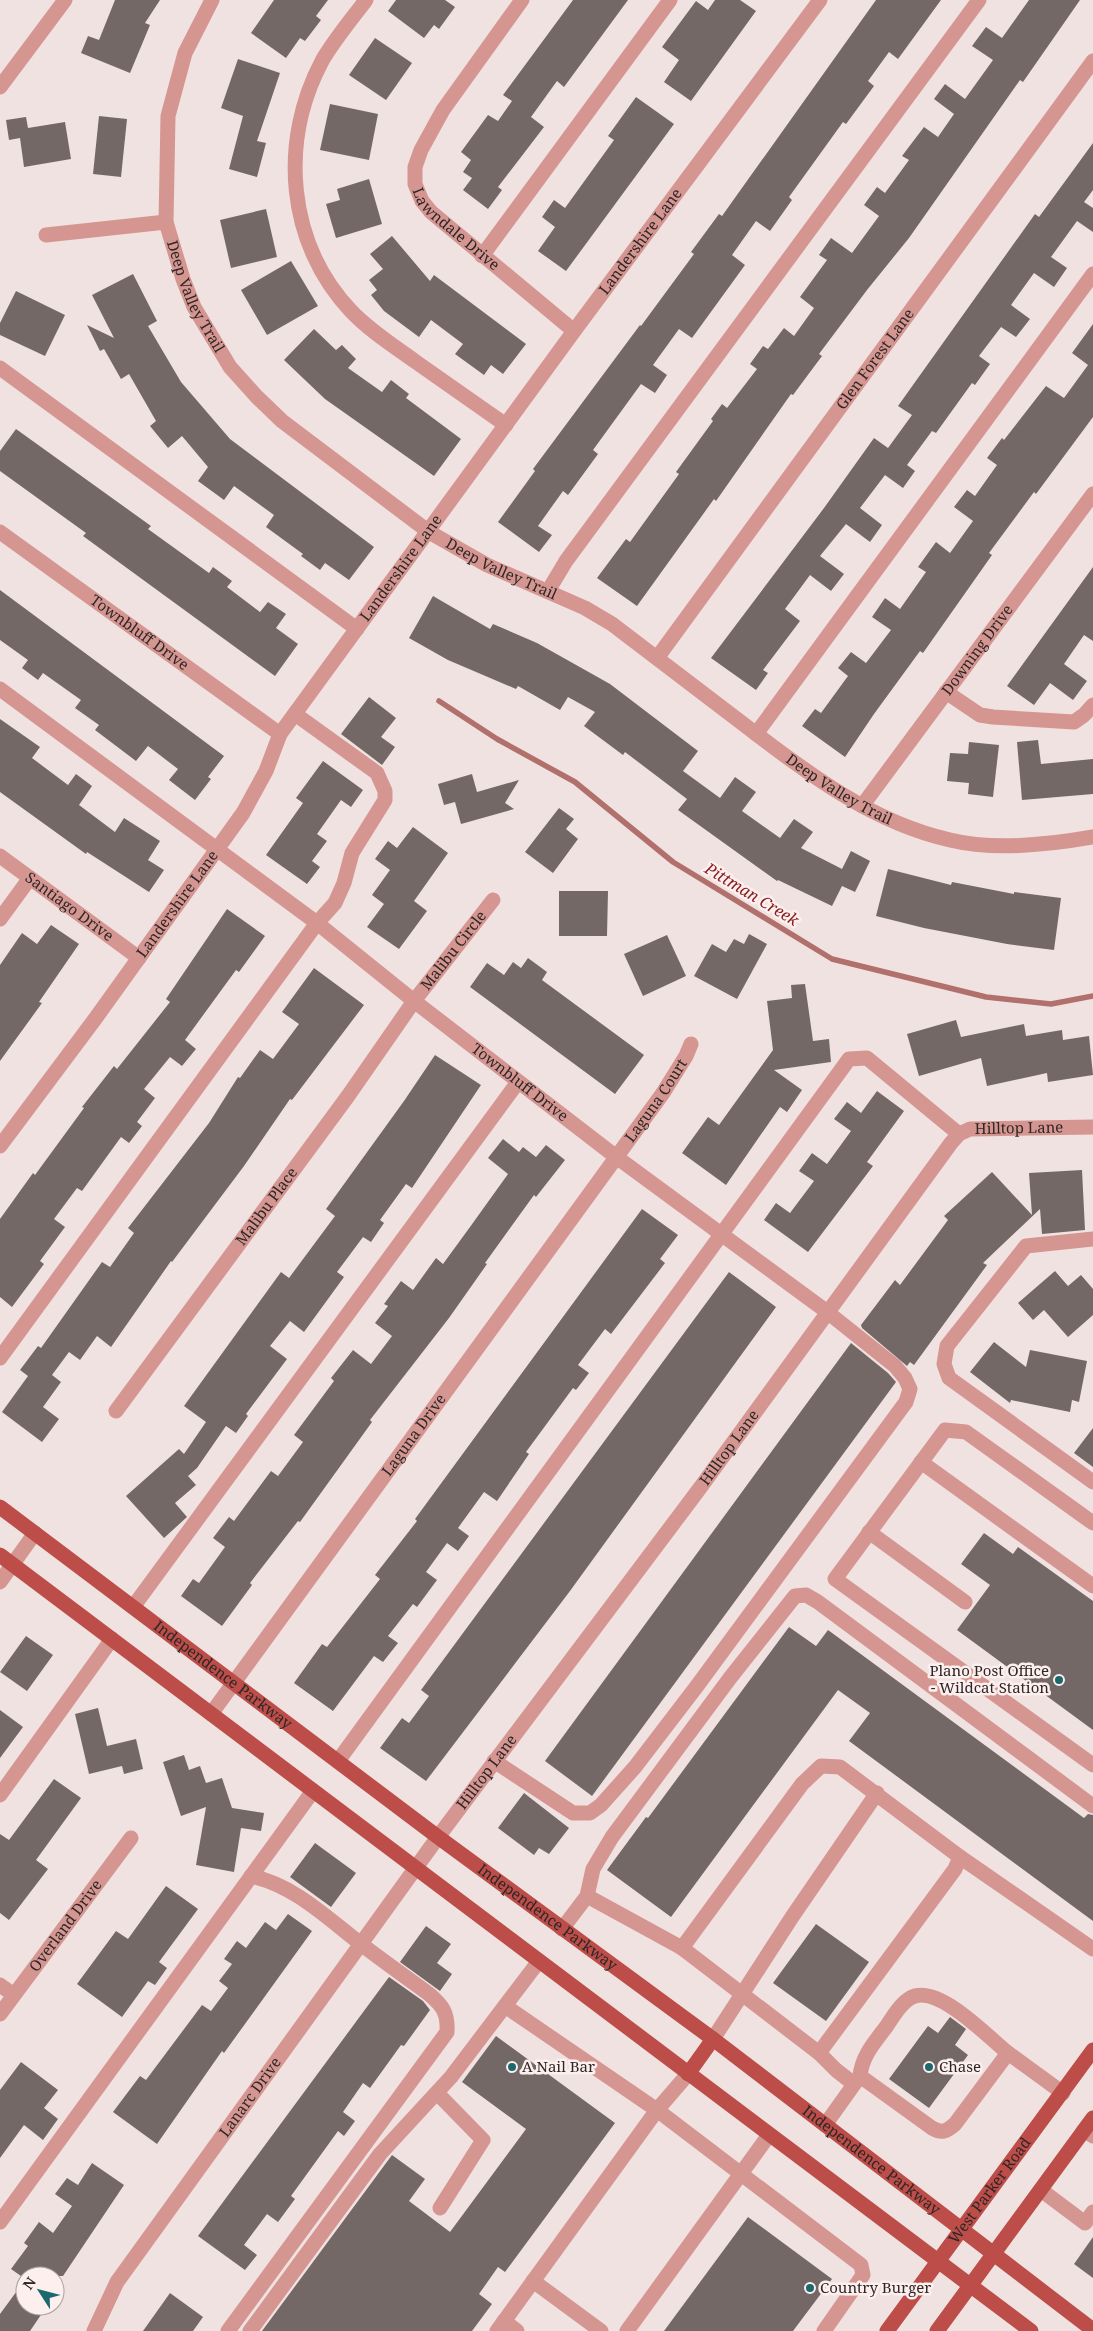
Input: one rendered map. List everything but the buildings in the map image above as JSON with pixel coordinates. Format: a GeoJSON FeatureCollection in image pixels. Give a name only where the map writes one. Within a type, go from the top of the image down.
{"type":"FeatureCollection","features":[{"type":"Feature","properties":{"kind":"main road","name":"Independence Parkway"},"geometry":{"type":"LineString","coordinates":[[0,1508],[438,1837],[713,2039],[1093,2330]]}},
{"type":"Feature","properties":{"kind":"main road"},"geometry":{"type":"LineString","coordinates":[[0,1555],[938,2261],[1025,2329]]}},
{"type":"Feature","properties":{"kind":"main road"},"geometry":{"type":"LineString","coordinates":[[688,2074],[713,2039]]}},
{"type":"Feature","properties":{"kind":"main road","name":"West Parker Road"},"geometry":{"type":"LineString","coordinates":[[887,2331],[1093,2050]]}},
{"type":"Feature","properties":{"kind":"main road"},"geometry":{"type":"LineString","coordinates":[[936,2331],[1041,2190],[1090,2128]]}},
{"type":"Feature","properties":{"kind":"street"},"geometry":{"type":"LineString","coordinates":[[0,87],[64,0]]}},
{"type":"Feature","properties":{"kind":"street","name":"Deep Valley Trail"},"geometry":{"type":"LineString","coordinates":[[212,0],[185,53],[168,116],[166,222],[183,279],[194,307],[230,366],[257,397],[282,421],[429,532],[488,565],[585,608],[612,624],[802,769],[862,806],[926,833],[952,841],[1025,846],[1093,837]]}},
{"type":"Feature","properties":{"kind":"street"},"geometry":{"type":"LineString","coordinates":[[366,0],[322,61],[303,107],[294,163],[295,192],[302,222],[329,284],[351,310],[376,333],[506,425]]}},
{"type":"Feature","properties":{"kind":"street","name":"Lawndale Drive"},"geometry":{"type":"LineString","coordinates":[[522,0],[431,128],[415,167],[415,184],[422,201],[443,223],[574,331]]}},
{"type":"Feature","properties":{"kind":"street"},"geometry":{"type":"LineString","coordinates":[[482,256],[670,0]]}},
{"type":"Feature","properties":{"kind":"street","name":"Landershire Lane"},"geometry":{"type":"LineString","coordinates":[[0,1146],[140,958],[243,813],[266,771],[280,734],[574,331],[820,0]]}},
{"type":"Feature","properties":{"kind":"street"},"geometry":{"type":"LineString","coordinates":[[548,591],[566,561],[979,0]]}},
{"type":"Feature","properties":{"kind":"street","name":"Glen Forest Lane"},"geometry":{"type":"LineString","coordinates":[[656,658],[1093,61]]}},
{"type":"Feature","properties":{"kind":"street"},"geometry":{"type":"LineString","coordinates":[[46,235],[166,222]]}},
{"type":"Feature","properties":{"kind":"street"},"geometry":{"type":"LineString","coordinates":[[756,734],[1093,274]]}},
{"type":"Feature","properties":{"kind":"street"},"geometry":{"type":"LineString","coordinates":[[0,368],[357,629]]}},
{"type":"Feature","properties":{"kind":"street","name":"Downing Drive"},"geometry":{"type":"LineString","coordinates":[[862,806],[1093,494]]}},
{"type":"Feature","properties":{"kind":"street","name":"Townbluff Drive"},"geometry":{"type":"LineString","coordinates":[[0,532],[280,734]]}},
{"type":"Feature","properties":{"kind":"street","name":"Townbluff Drive"},"geometry":{"type":"LineString","coordinates":[[0,689],[317,923],[518,1082],[826,1311],[895,1366],[905,1378],[910,1389],[906,1402],[698,1686],[635,1767],[600,1805],[590,1813],[573,1813],[494,1761]]}},
{"type":"Feature","properties":{"kind":"street"},"geometry":{"type":"LineString","coordinates":[[946,692],[980,715],[993,717],[1074,722],[1093,705]]}},
{"type":"Feature","properties":{"kind":"street"},"geometry":{"type":"LineString","coordinates":[[0,1358],[317,923],[335,902],[344,883],[352,853],[385,800],[385,791],[377,773],[295,714]]}},
{"type":"Feature","properties":{"kind":"street","name":"Santiago Drive"},"geometry":{"type":"LineString","coordinates":[[0,856],[140,958]]}},
{"type":"Feature","properties":{"kind":"street"},"geometry":{"type":"LineString","coordinates":[[0,919],[30,878]]}},
{"type":"Feature","properties":{"kind":"street","name":"Malibu Circle"},"geometry":{"type":"LineString","coordinates":[[414,1001],[493,900]]}},
{"type":"Feature","properties":{"kind":"street","name":"Malibu Place"},"geometry":{"type":"LineString","coordinates":[[116,1411],[348,1096],[414,1001]]}},
{"type":"Feature","properties":{"kind":"street","name":"Laguna Court"},"geometry":{"type":"LineString","coordinates":[[616,1156],[664,1093],[691,1044]]}},
{"type":"Feature","properties":{"kind":"street"},"geometry":{"type":"LineString","coordinates":[[338,1761],[849,1059],[867,1058],[959,1134]]}},
{"type":"Feature","properties":{"kind":"street"},"geometry":{"type":"LineString","coordinates":[[133,1607],[518,1082]]}},
{"type":"Feature","properties":{"kind":"street","name":"Hilltop Lane"},"geometry":{"type":"LineString","coordinates":[[416,1868],[494,1761],[700,1488],[826,1311],[959,1134],[970,1129],[1093,1127]]}},
{"type":"Feature","properties":{"kind":"street","name":"Laguna Drive"},"geometry":{"type":"LineString","coordinates":[[211,1714],[492,1331],[616,1156]]}},
{"type":"Feature","properties":{"kind":"street"},"geometry":{"type":"LineString","coordinates":[[1093,1239],[1026,1246],[947,1346],[944,1364],[949,1378],[1093,1482]]}},
{"type":"Feature","properties":{"kind":"street"},"geometry":{"type":"LineString","coordinates":[[1093,1523],[966,1432],[945,1430],[835,1579],[1093,1765]]}},
{"type":"Feature","properties":{"kind":"street"},"geometry":{"type":"LineString","coordinates":[[921,1462],[1093,1586]]}},
{"type":"Feature","properties":{"kind":"street"},"geometry":{"type":"LineString","coordinates":[[869,1532],[965,1602]]}},
{"type":"Feature","properties":{"kind":"street"},"geometry":{"type":"LineString","coordinates":[[0,1582],[35,1533]]}},
{"type":"Feature","properties":{"kind":"street"},"geometry":{"type":"LineString","coordinates":[[562,1928],[586,1896],[593,1869],[612,1837],[730,1678],[795,1596],[806,1596],[818,1602],[1093,1806]]}},
{"type":"Feature","properties":{"kind":"street"},"geometry":{"type":"LineString","coordinates":[[0,1795],[112,1639]]}},
{"type":"Feature","properties":{"kind":"street"},"geometry":{"type":"LineString","coordinates":[[682,1948],[802,1784],[821,1766],[840,1767],[960,1857],[1093,1949]]}},
{"type":"Feature","properties":{"kind":"street"},"geometry":{"type":"LineString","coordinates":[[0,2222],[313,1790]]}},
{"type":"Feature","properties":{"kind":"street"},"geometry":{"type":"LineString","coordinates":[[713,2039],[877,1794]]}},
{"type":"Feature","properties":{"kind":"street","name":"Overland Drive"},"geometry":{"type":"LineString","coordinates":[[0,2014],[131,1838]]}},
{"type":"Feature","properties":{"kind":"street"},"geometry":{"type":"LineString","coordinates":[[819,2053],[955,1869],[960,1857]]}},
{"type":"Feature","properties":{"kind":"street","name":"Lanarc Drive"},"geometry":{"type":"LineString","coordinates":[[94,2331],[117,2282],[416,1868]]}},
{"type":"Feature","properties":{"kind":"street"},"geometry":{"type":"LineString","coordinates":[[228,2331],[447,2032],[448,2019],[444,2007],[291,1891],[275,1883],[251,1876]]}},
{"type":"Feature","properties":{"kind":"street"},"geometry":{"type":"LineString","coordinates":[[586,1896],[682,1948],[819,2053],[836,2070],[857,2080],[939,2132],[955,2124],[1008,2053]]}},
{"type":"Feature","properties":{"kind":"street"},"geometry":{"type":"LineString","coordinates":[[250,2331],[380,2154],[452,2077],[539,1961]]}},
{"type":"Feature","properties":{"kind":"street"},"geometry":{"type":"LineString","coordinates":[[0,1985],[14,1995]]}},
{"type":"Feature","properties":{"kind":"street"},"geometry":{"type":"LineString","coordinates":[[825,2125],[857,2080],[863,2058],[899,2009],[914,1996],[924,1995],[941,2000],[1008,2053],[1063,2092]]}},
{"type":"Feature","properties":{"kind":"street"},"geometry":{"type":"LineString","coordinates":[[505,2006],[657,2110],[861,2266],[863,2275],[824,2331]]}},
{"type":"Feature","properties":{"kind":"street"},"geometry":{"type":"LineString","coordinates":[[517,2331],[500,2326],[657,2110],[688,2074]]}},
{"type":"Feature","properties":{"kind":"street"},"geometry":{"type":"LineString","coordinates":[[437,2093],[483,2140],[440,2208]]}},
{"type":"Feature","properties":{"kind":"street"},"geometry":{"type":"LineString","coordinates":[[627,2331],[769,2135]]}},
{"type":"Feature","properties":{"kind":"street"},"geometry":{"type":"LineString","coordinates":[[1041,2190],[1085,2223],[1093,2212]]}},
{"type":"Feature","properties":{"kind":"street"},"geometry":{"type":"LineString","coordinates":[[533,2281],[601,2331]]}},
{"type":"Feature","properties":{"kind":"waterway","name":"Pittman Creek"},"geometry":{"type":"LineString","coordinates":[[439,701],[497,739],[575,782],[673,862],[832,959],[986,997],[1051,1004],[1093,996]]}},
{"type":"Feature","properties":{"kind":"place","name":"Plano Post Office - Wildcat Station"},"geometry":{"type":"Point","coordinates":[1059,1680]}},
{"type":"Feature","properties":{"kind":"place","name":"A Nail Bar"},"geometry":{"type":"Point","coordinates":[512,2067]}},
{"type":"Feature","properties":{"kind":"place","name":"Chase"},"geometry":{"type":"Point","coordinates":[929,2067]}},
{"type":"Feature","properties":{"kind":"place","name":"Country Burger"},"geometry":{"type":"Point","coordinates":[810,2288]}}]}
